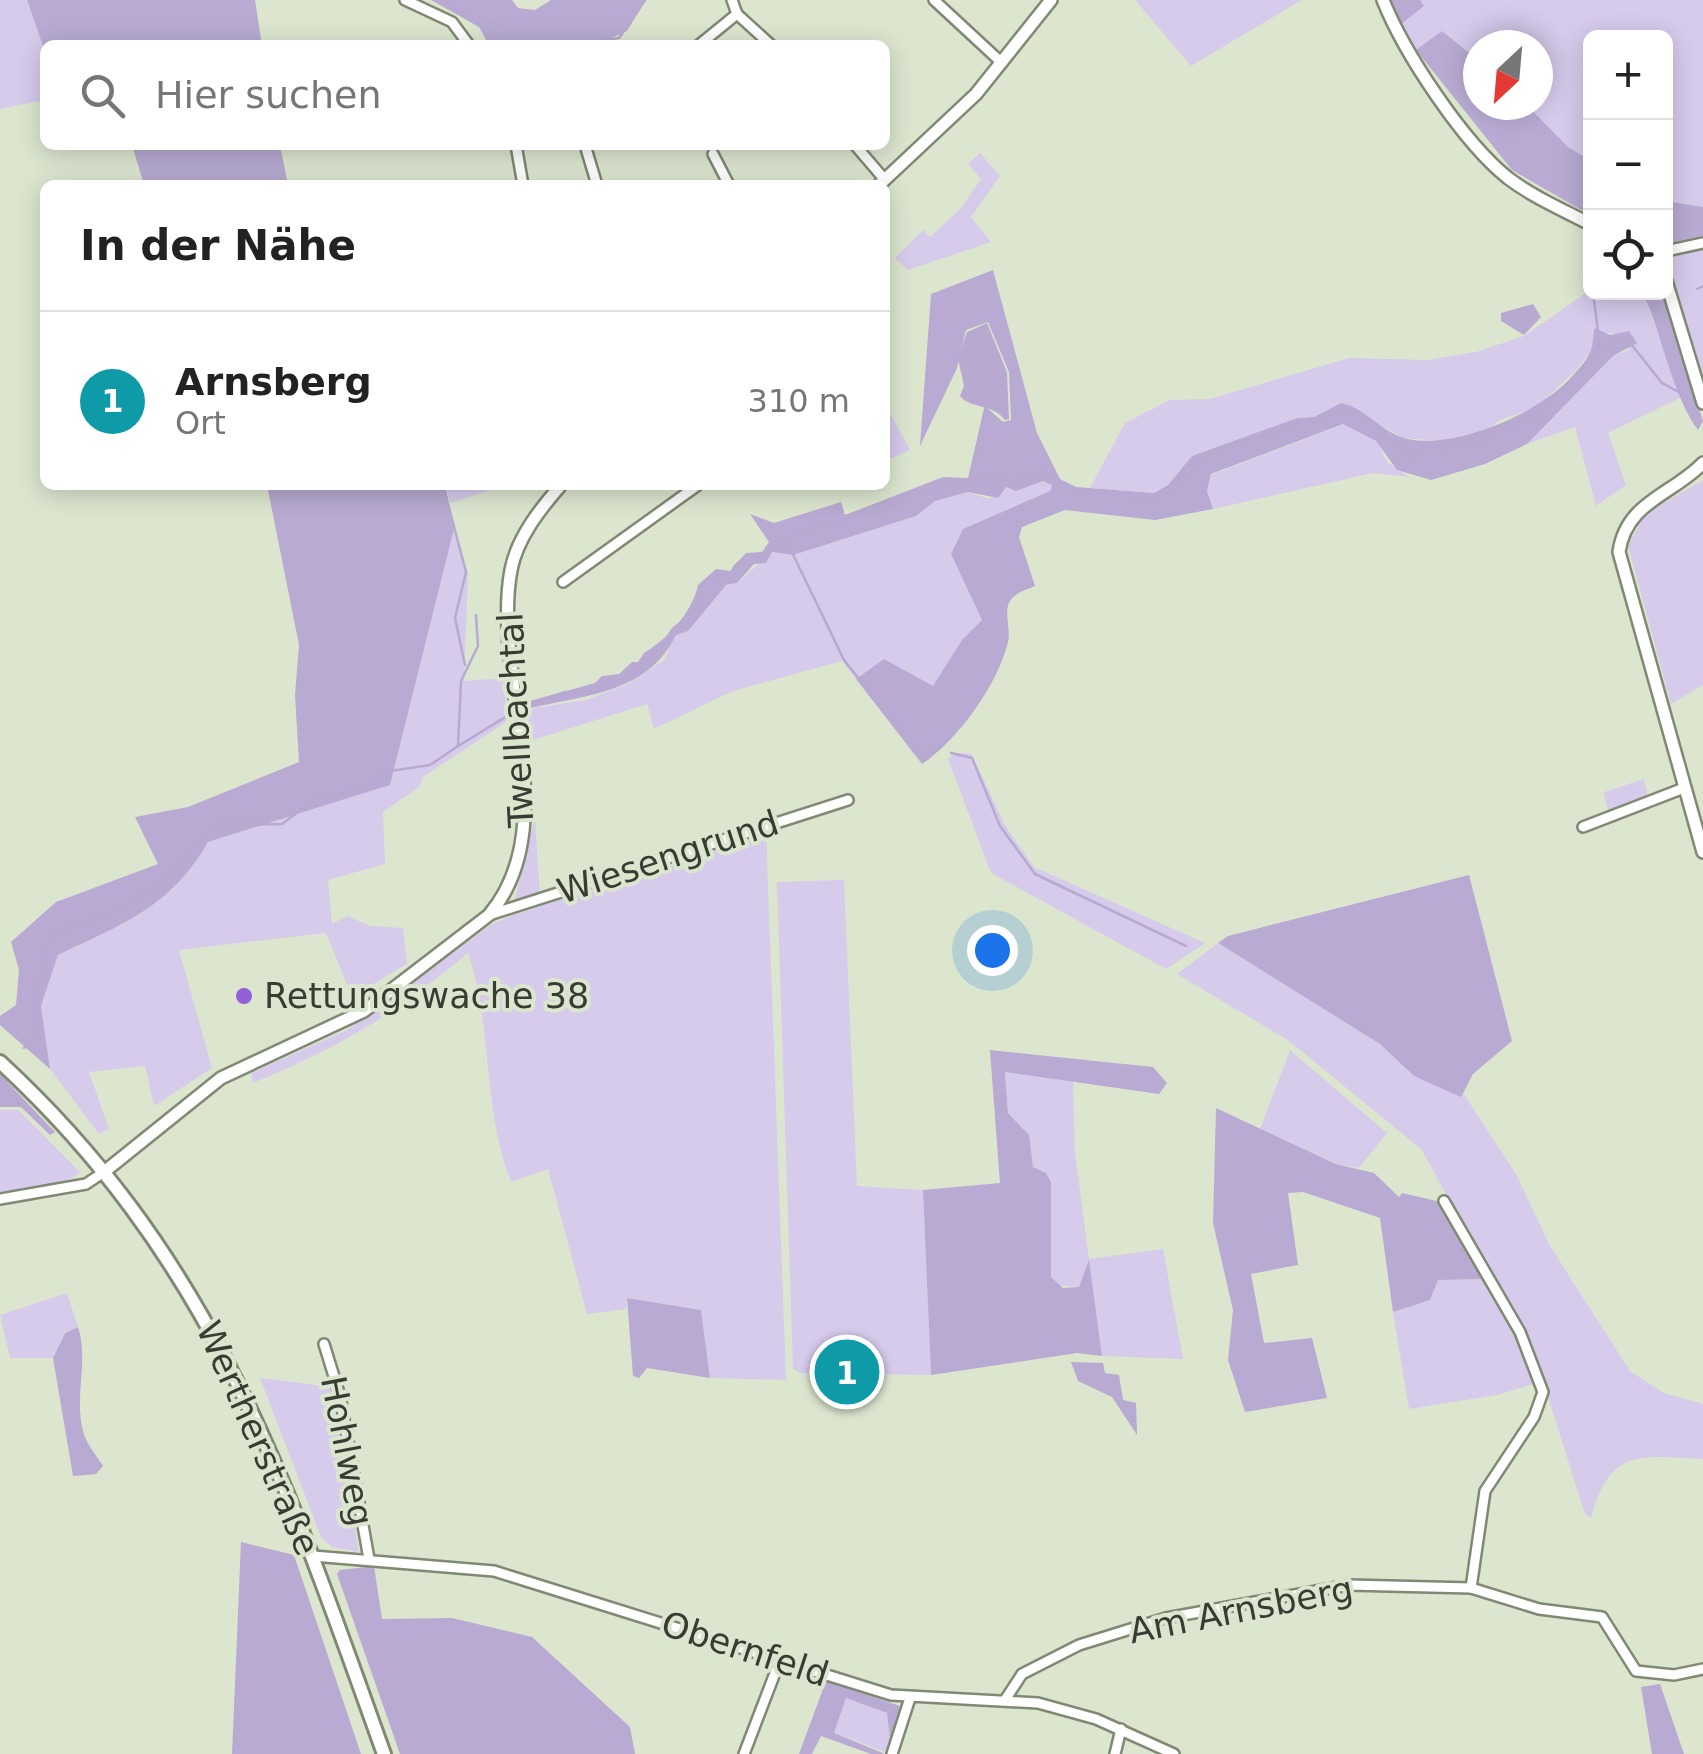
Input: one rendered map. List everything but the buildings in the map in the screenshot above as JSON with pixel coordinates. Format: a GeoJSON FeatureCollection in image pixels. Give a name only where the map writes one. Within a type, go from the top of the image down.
{"type":"FeatureCollection","features":[{"type":"Feature","properties":{"kind":"main road","name":"Wertherstraße"},"geometry":{"type":"LineString","coordinates":[[0,1062],[104,1172],[182,1280],[224,1349],[264,1432],[313,1556],[384,1754]]}},
{"type":"Feature","properties":{"kind":"street"},"geometry":{"type":"LineString","coordinates":[[405,0],[452,22],[465,40]]}},
{"type":"Feature","properties":{"kind":"street"},"geometry":{"type":"LineString","coordinates":[[732,0],[737,14],[766,40]]}},
{"type":"Feature","properties":{"kind":"street"},"geometry":{"type":"LineString","coordinates":[[934,0],[1002,63]]}},
{"type":"Feature","properties":{"kind":"street"},"geometry":{"type":"LineString","coordinates":[[884,180],[965,105],[1051,0]]}},
{"type":"Feature","properties":{"kind":"street"},"geometry":{"type":"LineString","coordinates":[[1382,0],[1412,60],[1496,167],[1533,194],[1583,220]]}},
{"type":"Feature","properties":{"kind":"street"},"geometry":{"type":"LineString","coordinates":[[705,40],[737,14]]}},
{"type":"Feature","properties":{"kind":"street"},"geometry":{"type":"LineString","coordinates":[[517,150],[522,180]]}},
{"type":"Feature","properties":{"kind":"street"},"geometry":{"type":"LineString","coordinates":[[586,150],[595,180]]}},
{"type":"Feature","properties":{"kind":"street"},"geometry":{"type":"LineString","coordinates":[[859,150],[881,180]]}},
{"type":"Feature","properties":{"kind":"street"},"geometry":{"type":"LineString","coordinates":[[712,154],[726,180]]}},
{"type":"Feature","properties":{"kind":"street"},"geometry":{"type":"LineString","coordinates":[[1673,249],[1703,243]]}},
{"type":"Feature","properties":{"kind":"street"},"geometry":{"type":"LineString","coordinates":[[1672,300],[1703,403]]}},
{"type":"Feature","properties":{"kind":"street"},"geometry":{"type":"LineString","coordinates":[[1703,463],[1637,511],[1623,534],[1620,552],[1703,852]]}},
{"type":"Feature","properties":{"kind":"street","name":"Twellbachtal"},"geometry":{"type":"LineString","coordinates":[[104,1172],[220,1078],[364,1011],[489,915],[513,882],[524,844],[511,568],[532,522],[557,490]]}},
{"type":"Feature","properties":{"kind":"street"},"geometry":{"type":"LineString","coordinates":[[563,582],[691,490]]}},
{"type":"Feature","properties":{"kind":"street"},"geometry":{"type":"LineString","coordinates":[[1583,827],[1684,788]]}},
{"type":"Feature","properties":{"kind":"street","name":"Wiesengrund"},"geometry":{"type":"LineString","coordinates":[[489,915],[848,800]]}},
{"type":"Feature","properties":{"kind":"street"},"geometry":{"type":"LineString","coordinates":[[0,1199],[79,1186],[104,1172]]}},
{"type":"Feature","properties":{"kind":"street"},"geometry":{"type":"LineString","coordinates":[[1444,1201],[1520,1332],[1543,1392],[1534,1417],[1485,1491],[1471,1588]]}},
{"type":"Feature","properties":{"kind":"street","name":"Hohlweg"},"geometry":{"type":"LineString","coordinates":[[324,1344],[340,1396],[369,1558]]}},
{"type":"Feature","properties":{"kind":"street","name":"Obernfeld"},"geometry":{"type":"LineString","coordinates":[[313,1556],[494,1570],[910,1698],[1005,1700],[1069,1710],[1174,1754]]}},
{"type":"Feature","properties":{"kind":"street","name":"Am Arnsberg"},"geometry":{"type":"LineString","coordinates":[[1005,1700],[1022,1674],[1047,1658],[1166,1618],[1348,1585],[1471,1588],[1539,1610],[1602,1617],[1636,1671],[1674,1676],[1703,1669]]}},
{"type":"Feature","properties":{"kind":"street"},"geometry":{"type":"LineString","coordinates":[[744,1754],[780,1660]]}},
{"type":"Feature","properties":{"kind":"street"},"geometry":{"type":"LineString","coordinates":[[892,1754],[910,1698]]}},
{"type":"Feature","properties":{"kind":"street"},"geometry":{"type":"LineString","coordinates":[[1115,1754],[1121,1730]]}},
{"type":"Feature","properties":{"kind":"shaded area"},"geometry":{"type":"Polygon","coordinates":[[[0,0],[27,0],[41,40],[40,101],[0,109],[0,0]]]}},
{"type":"Feature","properties":{"kind":"shaded area"},"geometry":{"type":"Polygon","coordinates":[[[27,0],[255,0],[261,40],[41,40],[27,0]]]}},
{"type":"Feature","properties":{"kind":"shaded area"},"geometry":{"type":"Polygon","coordinates":[[[431,0],[512,0],[518,8],[535,10],[551,0],[646,0],[627,31],[607,40],[486,40],[479,27],[431,0]]]}},
{"type":"Feature","properties":{"kind":"shaded area"},"geometry":{"type":"Polygon","coordinates":[[[1135,0],[1302,0],[1191,66],[1135,0]]]}},
{"type":"Feature","properties":{"kind":"shaded area"},"geometry":{"type":"Polygon","coordinates":[[[1391,0],[1420,0],[1424,6],[1401,24],[1391,0]]]}},
{"type":"Feature","properties":{"kind":"shaded area"},"geometry":{"type":"Polygon","coordinates":[[[1420,0],[1703,0],[1703,207],[1673,202],[1673,30],[1583,30],[1583,156],[1568,147],[1542,120],[1553,120],[1553,30],[1463,30],[1463,48],[1443,32],[1416,50],[1401,24],[1423,6],[1420,0]]]}},
{"type":"Feature","properties":{"kind":"shaded area"},"geometry":{"type":"Polygon","coordinates":[[[1442,31],[1463,48],[1463,109],[1416,50],[1442,31]]]}},
{"type":"Feature","properties":{"kind":"shaded area"},"geometry":{"type":"Polygon","coordinates":[[[1472,120],[1542,120],[1568,147],[1583,156],[1583,211],[1512,170],[1472,120]]]}},
{"type":"Feature","properties":{"kind":"shaded area"},"geometry":{"type":"Polygon","coordinates":[[[134,150],[281,150],[287,180],[142,180],[134,150]]]}},
{"type":"Feature","properties":{"kind":"shaded area"},"geometry":{"type":"Polygon","coordinates":[[[980,153],[1000,176],[971,217],[991,242],[908,270],[895,258],[923,230],[930,237],[961,208],[981,179],[968,164],[980,153]]]}},
{"type":"Feature","properties":{"kind":"shaded area"},"geometry":{"type":"Polygon","coordinates":[[[1673,202],[1703,207],[1703,240],[1673,246],[1673,202]]]}},
{"type":"Feature","properties":{"kind":"shaded area"},"geometry":{"type":"Polygon","coordinates":[[[1703,249],[1703,376],[1698,374],[1673,283],[1673,255],[1703,249]]]}},
{"type":"Feature","properties":{"kind":"shaded area"},"geometry":{"type":"Polygon","coordinates":[[[993,270],[1037,433],[1060,479],[1076,487],[1154,493],[1168,485],[1192,456],[1297,418],[1314,417],[1341,403],[1408,439],[1430,441],[1484,430],[1538,404],[1561,388],[1591,350],[1595,328],[1610,335],[1629,331],[1637,343],[1613,356],[1527,444],[1485,464],[1431,480],[1397,470],[1376,441],[1343,424],[1211,474],[1207,491],[1213,509],[1155,520],[1065,510],[1022,527],[1019,537],[1035,586],[1017,594],[1009,603],[1008,642],[986,693],[949,741],[922,764],[856,679],[884,659],[933,686],[962,640],[982,620],[951,554],[963,529],[1050,491],[1052,485],[1043,481],[1016,491],[1006,487],[998,498],[968,492],[935,501],[916,516],[793,555],[772,552],[766,563],[754,564],[737,583],[726,585],[688,631],[676,635],[664,655],[632,681],[592,695],[527,709],[526,702],[595,683],[602,676],[619,674],[632,662],[638,662],[677,624],[698,585],[716,569],[730,571],[746,553],[762,552],[769,542],[750,514],[774,523],[841,502],[845,515],[943,477],[968,478],[985,406],[1003,422],[1011,420],[1009,372],[988,322],[966,330],[957,368],[920,446],[931,294],[993,270]]]}},
{"type":"Feature","properties":{"kind":"shaded area"},"geometry":{"type":"Polygon","coordinates":[[[1583,295],[1583,300],[1646,300],[1682,397],[1608,433],[1626,485],[1596,506],[1575,427],[1527,444],[1613,356],[1629,350],[1620,334],[1605,333],[1577,369],[1537,407],[1500,420],[1483,432],[1441,441],[1403,438],[1341,403],[1314,417],[1297,418],[1192,456],[1168,485],[1154,493],[1090,488],[1125,423],[1170,400],[1210,399],[1349,358],[1428,360],[1476,352],[1524,336],[1583,295]]]}},
{"type":"Feature","properties":{"kind":"shaded area"},"geometry":{"type":"Polygon","coordinates":[[[1646,300],[1665,300],[1703,421],[1698,430],[1681,400],[1646,300]]]}},
{"type":"Feature","properties":{"kind":"shaded area"},"geometry":{"type":"Polygon","coordinates":[[[1533,304],[1541,317],[1524,335],[1501,321],[1501,313],[1533,304]]]}},
{"type":"Feature","properties":{"kind":"shaded area"},"geometry":{"type":"Polygon","coordinates":[[[987,323],[1007,372],[1009,419],[1005,420],[960,396],[964,386],[958,359],[967,332],[987,323]]]}},
{"type":"Feature","properties":{"kind":"shaded area"},"geometry":{"type":"Polygon","coordinates":[[[890,413],[910,450],[890,459],[890,413]]]}},
{"type":"Feature","properties":{"kind":"shaded area"},"geometry":{"type":"Polygon","coordinates":[[[1344,424],[1377,441],[1387,462],[1409,477],[1373,473],[1213,509],[1207,491],[1211,475],[1344,424]]]}},
{"type":"Feature","properties":{"kind":"shaded area"},"geometry":{"type":"Polygon","coordinates":[[[1703,480],[1703,685],[1671,704],[1628,546],[1645,514],[1703,480]]]}},
{"type":"Feature","properties":{"kind":"shaded area"},"geometry":{"type":"Polygon","coordinates":[[[1043,481],[1052,485],[1050,491],[963,529],[951,554],[982,620],[962,640],[933,687],[884,659],[856,679],[842,661],[733,691],[654,729],[647,704],[530,741],[527,709],[586,700],[630,683],[664,660],[676,634],[726,585],[737,583],[772,552],[793,555],[916,516],[935,501],[968,492],[990,499],[1006,486],[1016,490],[1043,481]]]}},
{"type":"Feature","properties":{"kind":"shaded area"},"geometry":{"type":"Polygon","coordinates":[[[268,490],[446,490],[454,529],[390,785],[208,842],[178,883],[144,911],[58,955],[41,1006],[50,1069],[0,1025],[0,1016],[16,1005],[19,970],[11,942],[56,902],[158,864],[135,817],[188,807],[299,762],[295,695],[299,645],[268,490]]]}},
{"type":"Feature","properties":{"kind":"shaded area"},"geometry":{"type":"Polygon","coordinates":[[[446,490],[491,490],[450,503],[446,490]]]}},
{"type":"Feature","properties":{"kind":"shaded area"},"geometry":{"type":"Polygon","coordinates":[[[454,529],[468,574],[464,681],[505,678],[506,722],[423,777],[419,787],[383,812],[385,864],[328,880],[332,924],[347,916],[370,926],[403,928],[407,964],[352,997],[326,933],[179,950],[212,1068],[154,1106],[145,1066],[89,1072],[109,1129],[99,1134],[50,1069],[41,1006],[58,955],[124,923],[162,898],[194,864],[208,842],[390,785],[454,529]]]}},
{"type":"Feature","properties":{"kind":"shaded area"},"geometry":{"type":"Polygon","coordinates":[[[955,753],[971,753],[1006,827],[1034,867],[1205,943],[1166,969],[991,873],[948,759],[955,753]]]}},
{"type":"Feature","properties":{"kind":"shaded area"},"geometry":{"type":"Polygon","coordinates":[[[1644,779],[1648,797],[1608,812],[1604,792],[1644,779]]]}},
{"type":"Feature","properties":{"kind":"shaded area"},"geometry":{"type":"Polygon","coordinates":[[[535,818],[540,895],[514,903],[535,818]]]}},
{"type":"Feature","properties":{"kind":"shaded area"},"geometry":{"type":"Polygon","coordinates":[[[766,830],[786,1380],[710,1378],[701,1310],[627,1298],[626,1309],[587,1314],[548,1169],[511,1182],[496,1125],[481,1009],[468,953],[366,1027],[253,1083],[251,1073],[347,1030],[489,926],[766,830]]]}},
{"type":"Feature","properties":{"kind":"shaded area"},"geometry":{"type":"Polygon","coordinates":[[[1469,875],[1512,1041],[1473,1074],[1461,1097],[1414,1076],[1380,1044],[1218,943],[1228,936],[1469,875]]]}},
{"type":"Feature","properties":{"kind":"shaded area"},"geometry":{"type":"Polygon","coordinates":[[[844,880],[857,1186],[923,1190],[931,1375],[800,1373],[793,1369],[777,882],[844,880]]]}},
{"type":"Feature","properties":{"kind":"shaded area"},"geometry":{"type":"Polygon","coordinates":[[[1218,943],[1380,1044],[1414,1076],[1463,1093],[1516,1174],[1550,1246],[1630,1371],[1664,1393],[1703,1404],[1703,1459],[1662,1457],[1630,1461],[1608,1478],[1591,1518],[1585,1514],[1537,1362],[1422,1150],[1289,1041],[1177,974],[1218,943]]]}},
{"type":"Feature","properties":{"kind":"shaded area"},"geometry":{"type":"Polygon","coordinates":[[[990,1050],[1153,1067],[1167,1083],[1159,1094],[1005,1072],[1008,1113],[1029,1135],[1033,1167],[1046,1173],[1051,1182],[1051,1277],[1063,1288],[1079,1287],[1089,1260],[1102,1356],[1077,1353],[931,1375],[923,1190],[1000,1183],[990,1050]]]}},
{"type":"Feature","properties":{"kind":"shaded area"},"geometry":{"type":"Polygon","coordinates":[[[1290,1050],[1387,1133],[1359,1168],[1337,1164],[1260,1129],[1290,1050]]]}},
{"type":"Feature","properties":{"kind":"shaded area"},"geometry":{"type":"Polygon","coordinates":[[[1005,1071],[1073,1079],[1075,1153],[1089,1259],[1163,1249],[1183,1359],[1102,1356],[1089,1263],[1079,1287],[1055,1285],[1051,1277],[1051,1182],[1046,1173],[1033,1168],[1029,1135],[1008,1113],[1005,1071]]]}},
{"type":"Feature","properties":{"kind":"shaded area"},"geometry":{"type":"Polygon","coordinates":[[[0,1074],[55,1132],[50,1135],[21,1107],[0,1107],[0,1074]]]}},
{"type":"Feature","properties":{"kind":"shaded area"},"geometry":{"type":"Polygon","coordinates":[[[1216,1108],[1336,1164],[1374,1173],[1399,1197],[1402,1193],[1441,1202],[1486,1279],[1438,1280],[1430,1300],[1393,1312],[1380,1218],[1303,1192],[1288,1193],[1298,1265],[1251,1274],[1264,1343],[1312,1338],[1327,1398],[1245,1412],[1228,1360],[1233,1310],[1213,1223],[1216,1108]]]}},
{"type":"Feature","properties":{"kind":"shaded area"},"geometry":{"type":"Polygon","coordinates":[[[0,1110],[18,1110],[81,1173],[55,1186],[0,1195],[0,1110]]]}},
{"type":"Feature","properties":{"kind":"shaded area"},"geometry":{"type":"Polygon","coordinates":[[[1486,1279],[1537,1383],[1497,1395],[1409,1409],[1393,1312],[1430,1300],[1437,1280],[1486,1279]]]}},
{"type":"Feature","properties":{"kind":"shaded area"},"geometry":{"type":"Polygon","coordinates":[[[67,1293],[78,1327],[64,1333],[53,1358],[10,1358],[0,1315],[67,1293]]]}},
{"type":"Feature","properties":{"kind":"shaded area"},"geometry":{"type":"Polygon","coordinates":[[[627,1298],[701,1310],[710,1378],[647,1368],[639,1378],[633,1376],[627,1298]]]}},
{"type":"Feature","properties":{"kind":"shaded area"},"geometry":{"type":"Polygon","coordinates":[[[78,1327],[83,1431],[103,1466],[96,1474],[73,1476],[53,1358],[65,1333],[78,1327]]]}},
{"type":"Feature","properties":{"kind":"shaded area"},"geometry":{"type":"Polygon","coordinates":[[[1071,1362],[1103,1363],[1105,1373],[1119,1375],[1123,1400],[1136,1403],[1137,1435],[1112,1397],[1078,1381],[1071,1362]]]}},
{"type":"Feature","properties":{"kind":"shaded area"},"geometry":{"type":"Polygon","coordinates":[[[260,1378],[332,1387],[359,1552],[332,1547],[321,1537],[260,1378]]]}},
{"type":"Feature","properties":{"kind":"shaded area"},"geometry":{"type":"Polygon","coordinates":[[[241,1542],[294,1555],[361,1754],[232,1754],[241,1542]]]}},
{"type":"Feature","properties":{"kind":"shaded area"},"geometry":{"type":"Polygon","coordinates":[[[374,1566],[382,1619],[452,1618],[532,1637],[630,1727],[635,1754],[400,1754],[337,1574],[340,1570],[374,1566]]]}},
{"type":"Feature","properties":{"kind":"shaded area"},"geometry":{"type":"Polygon","coordinates":[[[826,1681],[900,1706],[890,1739],[887,1713],[846,1698],[834,1733],[885,1754],[871,1754],[821,1736],[812,1754],[799,1754],[826,1681]]]}},
{"type":"Feature","properties":{"kind":"shaded area"},"geometry":{"type":"Polygon","coordinates":[[[1660,1684],[1684,1754],[1652,1754],[1641,1687],[1660,1684]]]}},
{"type":"Feature","properties":{"kind":"shaded area"},"geometry":{"type":"Polygon","coordinates":[[[846,1698],[887,1713],[890,1739],[885,1752],[834,1733],[846,1698]]]}},
{"type":"Feature","properties":{"kind":"waterway"},"geometry":{"type":"LineString","coordinates":[[442,0],[468,17]]}},
{"type":"Feature","properties":{"kind":"waterway"},"geometry":{"type":"LineString","coordinates":[[603,40],[619,38],[645,0]]}},
{"type":"Feature","properties":{"kind":"waterway"},"geometry":{"type":"LineString","coordinates":[[479,18],[500,24],[514,40]]}},
{"type":"Feature","properties":{"kind":"waterway"},"geometry":{"type":"LineString","coordinates":[[1697,289],[1703,286]]}},
{"type":"Feature","properties":{"kind":"waterway"},"geometry":{"type":"LineString","coordinates":[[519,709],[565,692],[597,692],[605,679],[620,680],[642,667],[645,654],[658,657],[673,628],[698,606],[699,588],[719,572],[733,577],[734,567],[747,555],[761,558],[772,547],[802,532],[887,509],[905,497],[933,491],[946,482],[1019,482],[1029,474],[1042,472],[1075,489],[1126,493],[1151,502],[1155,495],[1168,493],[1180,477],[1193,472],[1190,463],[1199,458],[1240,442],[1293,429],[1299,420],[1316,423],[1344,408],[1381,427],[1386,438],[1403,443],[1407,455],[1415,456],[1428,445],[1446,449],[1453,441],[1482,441],[1493,431],[1538,416],[1600,347],[1594,300]]}},
{"type":"Feature","properties":{"kind":"waterway"},"geometry":{"type":"LineString","coordinates":[[1602,346],[1627,339],[1662,383],[1686,396]]}},
{"type":"Feature","properties":{"kind":"waterway"},"geometry":{"type":"LineString","coordinates":[[969,482],[986,405]]}},
{"type":"Feature","properties":{"kind":"waterway"},"geometry":{"type":"LineString","coordinates":[[444,490],[466,572],[455,618],[465,665]]}},
{"type":"Feature","properties":{"kind":"waterway"},"geometry":{"type":"LineString","coordinates":[[786,540],[844,660],[923,760],[943,745]]}},
{"type":"Feature","properties":{"kind":"waterway"},"geometry":{"type":"LineString","coordinates":[[24,1048],[34,1036],[35,998],[49,940],[60,931],[106,916],[157,887],[219,825],[282,824],[315,799],[363,788],[384,772],[430,765],[458,746],[461,681],[478,646],[476,615]]}},
{"type":"Feature","properties":{"kind":"waterway"},"geometry":{"type":"LineString","coordinates":[[458,746],[512,713]]}},
{"type":"Feature","properties":{"kind":"waterway"},"geometry":{"type":"LineString","coordinates":[[951,753],[972,758],[1000,826],[1035,874],[1186,946]]}},
{"type":"Feature","properties":{"kind":"place","name":"Rettungswache 38"},"geometry":{"type":"Point","coordinates":[244,996]}},
{"type":"Feature","properties":{"kind":"place","name":"Arnsberg"},"geometry":{"type":"Point","coordinates":[847,1372]}}]}
